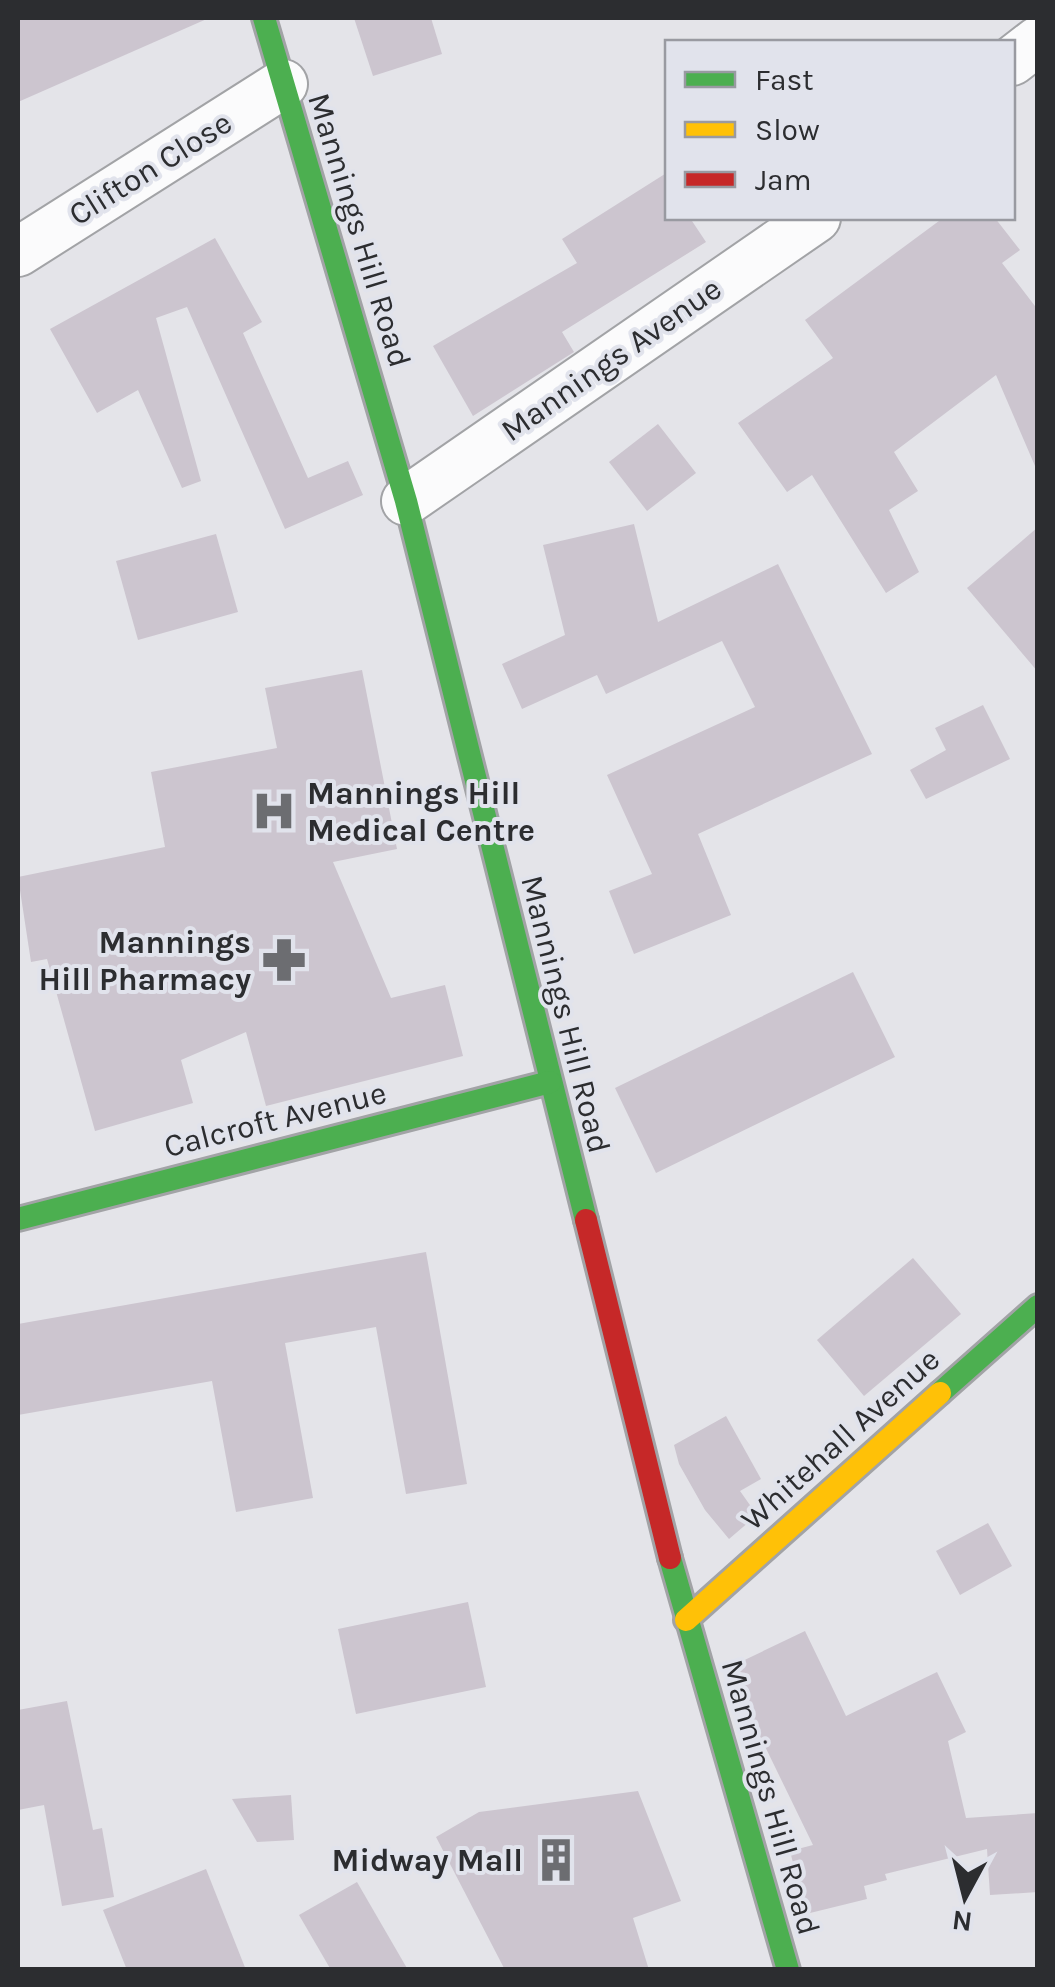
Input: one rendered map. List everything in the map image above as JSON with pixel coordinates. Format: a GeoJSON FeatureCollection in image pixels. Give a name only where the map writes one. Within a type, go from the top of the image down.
{"type":"FeatureCollection","features":[{"type":"Feature","properties":{"kind":"main road","name":"Mannings Hill Road"},"geometry":{"type":"LineString","coordinates":[[264,18],[406,501],[686,1620],[788,1970]]}},
{"type":"Feature","properties":{"kind":"main road","name":"Calcroft Avenue"},"geometry":{"type":"LineString","coordinates":[[18,1219],[550,1082]]}},
{"type":"Feature","properties":{"kind":"main road","name":"Whitehall Avenue"},"geometry":{"type":"LineString","coordinates":[[686,1620],[1038,1306]]}},
{"type":"Feature","properties":{"kind":"street"},"geometry":{"type":"LineString","coordinates":[[1015,60],[1038,41]]}},
{"type":"Feature","properties":{"kind":"street","name":"Clifton Close"},"geometry":{"type":"LineString","coordinates":[[18,252],[282,84]]}},
{"type":"Feature","properties":{"kind":"street","name":"Mannings Avenue"},"geometry":{"type":"LineString","coordinates":[[406,501],[813,220]]}},
{"type":"Feature","properties":{"kind":"building"},"geometry":{"type":"Polygon","coordinates":[[[18,18],[209,18],[18,102],[18,18]]]}},
{"type":"Feature","properties":{"kind":"building"},"geometry":{"type":"Polygon","coordinates":[[[354,18],[431,18],[442,54],[373,76],[354,18]]]}},
{"type":"Feature","properties":{"kind":"building"},"geometry":{"type":"Polygon","coordinates":[[[665,174],[665,220],[691,220],[706,242],[562,332],[574,352],[473,416],[433,346],[577,263],[562,239],[665,174]]]}},
{"type":"Feature","properties":{"kind":"building"},"geometry":{"type":"Polygon","coordinates":[[[940,220],[997,220],[1020,250],[1002,263],[1038,310],[1038,473],[996,375],[894,452],[918,491],[889,510],[919,572],[886,593],[812,475],[787,492],[738,423],[833,358],[805,320],[940,220]]]}},
{"type":"Feature","properties":{"kind":"building"},"geometry":{"type":"Polygon","coordinates":[[[215,238],[262,322],[243,333],[308,478],[348,461],[363,495],[285,529],[187,307],[156,318],[201,481],[182,488],[138,390],[97,413],[50,329],[215,238]]]}},
{"type":"Feature","properties":{"kind":"building"},"geometry":{"type":"Polygon","coordinates":[[[658,424],[696,473],[647,511],[609,462],[658,424]]]}},
{"type":"Feature","properties":{"kind":"building"},"geometry":{"type":"Polygon","coordinates":[[[634,524],[658,622],[778,564],[872,754],[698,834],[731,915],[634,954],[609,891],[652,874],[607,775],[755,707],[722,641],[606,694],[597,675],[522,709],[502,664],[565,635],[543,545],[634,524]]]}},
{"type":"Feature","properties":{"kind":"building"},"geometry":{"type":"Polygon","coordinates":[[[1038,527],[1038,672],[967,588],[1038,527]]]}},
{"type":"Feature","properties":{"kind":"building"},"geometry":{"type":"Polygon","coordinates":[[[216,534],[238,612],[138,640],[116,561],[216,534]]]}},
{"type":"Feature","properties":{"kind":"building"},"geometry":{"type":"Polygon","coordinates":[[[362,670],[397,849],[333,862],[391,998],[445,985],[463,1056],[266,1106],[246,1032],[181,1060],[193,1103],[95,1131],[47,959],[31,962],[18,877],[165,847],[151,772],[277,748],[265,688],[362,670]]]}},
{"type":"Feature","properties":{"kind":"building"},"geometry":{"type":"Polygon","coordinates":[[[983,705],[1010,759],[926,799],[910,770],[946,750],[935,728],[983,705]]]}},
{"type":"Feature","properties":{"kind":"building"},"geometry":{"type":"Polygon","coordinates":[[[853,972],[895,1057],[656,1173],[615,1088],[853,972]]]}},
{"type":"Feature","properties":{"kind":"building"},"geometry":{"type":"Polygon","coordinates":[[[426,1252],[467,1484],[406,1494],[376,1327],[285,1343],[313,1498],[236,1512],[212,1381],[18,1415],[18,1324],[426,1252]]]}},
{"type":"Feature","properties":{"kind":"building"},"geometry":{"type":"Polygon","coordinates":[[[913,1258],[961,1314],[864,1396],[817,1340],[913,1258]]]}},
{"type":"Feature","properties":{"kind":"building"},"geometry":{"type":"Polygon","coordinates":[[[726,1416],[761,1479],[740,1491],[757,1515],[729,1539],[705,1510],[679,1464],[674,1445],[726,1416]]]}},
{"type":"Feature","properties":{"kind":"building"},"geometry":{"type":"Polygon","coordinates":[[[988,1523],[1012,1566],[960,1595],[936,1551],[988,1523]]]}},
{"type":"Feature","properties":{"kind":"building"},"geometry":{"type":"Polygon","coordinates":[[[468,1602],[486,1687],[356,1714],[338,1629],[468,1602]]]}},
{"type":"Feature","properties":{"kind":"building"},"geometry":{"type":"Polygon","coordinates":[[[805,1631],[846,1716],[937,1672],[966,1732],[948,1741],[966,1818],[1038,1813],[1038,1892],[990,1895],[987,1849],[885,1874],[887,1880],[864,1886],[867,1899],[806,1914],[790,1851],[813,1845],[740,1695],[732,1666],[805,1631]]]}},
{"type":"Feature","properties":{"kind":"building"},"geometry":{"type":"Polygon","coordinates":[[[67,1701],[93,1830],[102,1828],[114,1897],[62,1906],[44,1805],[18,1810],[18,1710],[67,1701]]]}},
{"type":"Feature","properties":{"kind":"building","name":"Midway Mall"},"geometry":{"type":"Polygon","coordinates":[[[638,1791],[681,1901],[633,1918],[649,1970],[505,1970],[436,1837],[479,1812],[638,1791]]]}},
{"type":"Feature","properties":{"kind":"building"},"geometry":{"type":"Polygon","coordinates":[[[291,1795],[294,1840],[257,1842],[232,1799],[291,1795]]]}},
{"type":"Feature","properties":{"kind":"building"},"geometry":{"type":"Polygon","coordinates":[[[206,1869],[246,1970],[127,1970],[103,1910],[206,1869]]]}},
{"type":"Feature","properties":{"kind":"building"},"geometry":{"type":"Polygon","coordinates":[[[357,1882],[408,1970],[331,1970],[299,1915],[357,1882]]]}},
{"type":"Feature","properties":{"kind":"traffic: fast"},"geometry":{"type":"LineString","coordinates":[[264,18],[406,501],[586,1220]]}},
{"type":"Feature","properties":{"kind":"traffic: fast"},"geometry":{"type":"LineString","coordinates":[[18,1219],[550,1082]]}},
{"type":"Feature","properties":{"kind":"traffic: fast"},"geometry":{"type":"LineString","coordinates":[[940,1393],[1038,1306]]}},
{"type":"Feature","properties":{"kind":"traffic: fast"},"geometry":{"type":"LineString","coordinates":[[670,1558],[788,1970]]}},
{"type":"Feature","properties":{"kind":"traffic: slow"},"geometry":{"type":"LineString","coordinates":[[686,1620],[940,1393]]}},
{"type":"Feature","properties":{"kind":"traffic: jam"},"geometry":{"type":"LineString","coordinates":[[586,1220],[670,1558]]}},
{"type":"Feature","properties":{"kind":"place","name":"Mannings Hill Medical Centre"},"geometry":{"type":"Point","coordinates":[274,811]}},
{"type":"Feature","properties":{"kind":"place","name":"Mannings Hill Pharmacy"},"geometry":{"type":"Point","coordinates":[284,960]}},
{"type":"Feature","properties":{"kind":"place","name":"Midway Mall"},"geometry":{"type":"Point","coordinates":[556,1860]}}]}
